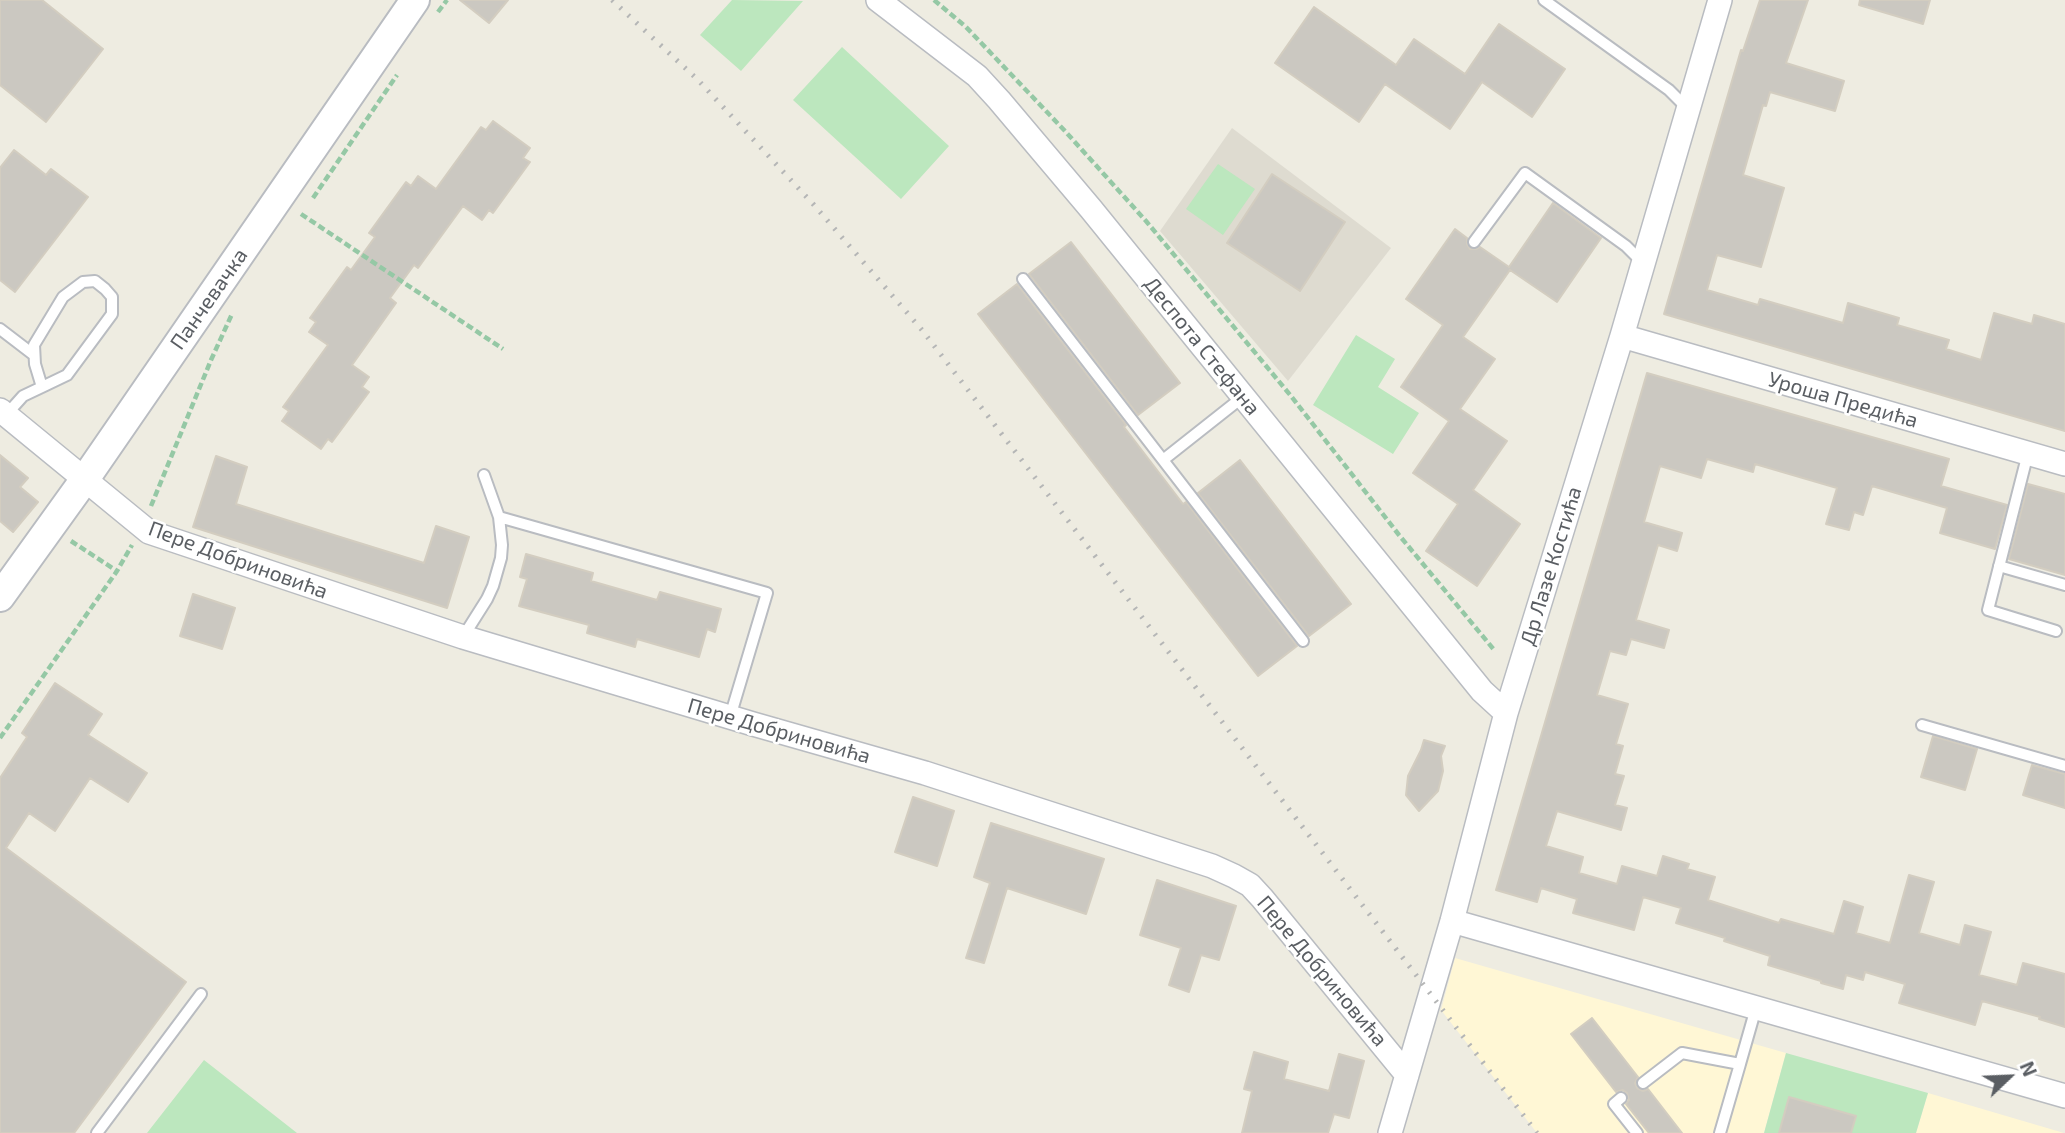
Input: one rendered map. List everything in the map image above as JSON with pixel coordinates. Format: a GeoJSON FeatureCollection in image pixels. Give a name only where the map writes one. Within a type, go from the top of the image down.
{"type":"FeatureCollection","features":[{"type":"Feature","properties":{"kind":"street","name":"Деспота Стефана"},"geometry":{"type":"LineString","coordinates":[[878,0],[969,70],[992,92],[1244,396],[1482,691],[1506,713]]}},
{"type":"Feature","properties":{"kind":"street","name":"Др Лазе Костића"},"geometry":{"type":"LineString","coordinates":[[1390,1133],[1452,921],[1506,713],[1622,336],[1720,0]]}},
{"type":"Feature","properties":{"kind":"street","name":"Панчевачка"},"geometry":{"type":"LineString","coordinates":[[0,597],[424,11]]}},
{"type":"Feature","properties":{"kind":"street","name":"Уроша Предића"},"geometry":{"type":"LineString","coordinates":[[1622,336],[2065,464]]}},
{"type":"Feature","properties":{"kind":"street","name":"Пере Добриновића"},"geometry":{"type":"LineString","coordinates":[[3,412],[149,532],[463,637],[925,773],[1212,866],[1234,876],[1250,885],[1262,898],[1407,1075]]}},
{"type":"Feature","properties":{"kind":"street"},"geometry":{"type":"LineString","coordinates":[[1452,921],[2065,1096]]}},
{"type":"Feature","properties":{"kind":"lane"},"geometry":{"type":"LineString","coordinates":[[1544,0],[1670,90],[1688,109]]}},
{"type":"Feature","properties":{"kind":"lane"},"geometry":{"type":"LineString","coordinates":[[1474,242],[1525,173],[1626,246],[1643,263]]}},
{"type":"Feature","properties":{"kind":"lane"},"geometry":{"type":"LineString","coordinates":[[1023,279],[1303,641]]}},
{"type":"Feature","properties":{"kind":"lane"},"geometry":{"type":"LineString","coordinates":[[3,412],[23,396],[42,387],[67,375],[112,314],[111,297],[95,281],[83,282],[63,298],[34,345],[35,364],[42,387]]}},
{"type":"Feature","properties":{"kind":"lane"},"geometry":{"type":"LineString","coordinates":[[0,329],[34,355]]}},
{"type":"Feature","properties":{"kind":"lane"},"geometry":{"type":"LineString","coordinates":[[1163,460],[1244,396]]}},
{"type":"Feature","properties":{"kind":"lane"},"geometry":{"type":"LineString","coordinates":[[2028,453],[1988,610],[2056,631]]}},
{"type":"Feature","properties":{"kind":"lane"},"geometry":{"type":"LineString","coordinates":[[463,637],[487,599],[495,579],[502,545],[499,517],[484,475]]}},
{"type":"Feature","properties":{"kind":"lane"},"geometry":{"type":"LineString","coordinates":[[499,517],[767,593],[730,717]]}},
{"type":"Feature","properties":{"kind":"lane"},"geometry":{"type":"LineString","coordinates":[[1999,566],[2065,585]]}},
{"type":"Feature","properties":{"kind":"lane"},"geometry":{"type":"LineString","coordinates":[[1922,725],[2065,766]]}},
{"type":"Feature","properties":{"kind":"lane"},"geometry":{"type":"LineString","coordinates":[[97,1133],[201,994]]}},
{"type":"Feature","properties":{"kind":"lane"},"geometry":{"type":"LineString","coordinates":[[1720,1133],[1756,1008]]}},
{"type":"Feature","properties":{"kind":"lane"},"geometry":{"type":"LineString","coordinates":[[1643,1083],[1682,1053],[1740,1064]]}},
{"type":"Feature","properties":{"kind":"lane"},"geometry":{"type":"LineString","coordinates":[[1621,1098],[1614,1104],[1637,1133]]}},
{"type":"Feature","properties":{"kind":"path"},"geometry":{"type":"LineString","coordinates":[[424,11],[447,0]]}},
{"type":"Feature","properties":{"kind":"path"},"geometry":{"type":"LineString","coordinates":[[934,0],[966,27],[1146,221],[1291,396],[1494,651]]}},
{"type":"Feature","properties":{"kind":"path"},"geometry":{"type":"LineString","coordinates":[[309,203],[398,74]]}},
{"type":"Feature","properties":{"kind":"path"},"geometry":{"type":"LineString","coordinates":[[295,223],[301,214],[503,349]]}},
{"type":"Feature","properties":{"kind":"path"},"geometry":{"type":"LineString","coordinates":[[0,738],[117,571],[142,526],[236,307]]}},
{"type":"Feature","properties":{"kind":"path"},"geometry":{"type":"LineString","coordinates":[[50,527],[117,571]]}},
{"type":"Feature","properties":{"kind":"shaded area"},"geometry":{"type":"Polygon","coordinates":[[[1232,128],[1391,248],[1288,381],[1160,231],[1232,128]]]}},
{"type":"Feature","properties":{"kind":"shaded area"},"geometry":{"type":"Polygon","coordinates":[[[1455,958],[1786,1053],[1764,1133],[1537,1133],[1441,1010],[1455,958]]]}},
{"type":"Feature","properties":{"kind":"shaded area"},"geometry":{"type":"Polygon","coordinates":[[[1928,1093],[2064,1133],[1916,1133],[1928,1093]]]}},
{"type":"Feature","properties":{"kind":"green space"},"geometry":{"type":"Polygon","coordinates":[[[732,0],[803,1],[741,71],[700,35],[732,0]]]}},
{"type":"Feature","properties":{"kind":"green space"},"geometry":{"type":"Polygon","coordinates":[[[842,47],[949,146],[901,199],[793,100],[842,47]]]}},
{"type":"Feature","properties":{"kind":"green space"},"geometry":{"type":"Polygon","coordinates":[[[1218,164],[1255,189],[1223,235],[1186,209],[1218,164]]]}},
{"type":"Feature","properties":{"kind":"green space"},"geometry":{"type":"Polygon","coordinates":[[[1356,335],[1395,359],[1378,387],[1419,413],[1393,454],[1313,405],[1356,335]]]}},
{"type":"Feature","properties":{"kind":"green space"},"geometry":{"type":"Polygon","coordinates":[[[1786,1053],[1928,1093],[1916,1133],[1764,1133],[1786,1053]]]}},
{"type":"Feature","properties":{"kind":"green space"},"geometry":{"type":"Polygon","coordinates":[[[204,1060],[297,1133],[147,1133],[204,1060]]]}},
{"type":"Feature","properties":{"kind":"building"},"geometry":{"type":"Polygon","coordinates":[[[0,0],[42,0],[103,49],[46,122],[0,85],[0,0]]]}},
{"type":"Feature","properties":{"kind":"building"},"geometry":{"type":"Polygon","coordinates":[[[460,0],[508,0],[489,23],[460,0]]]}},
{"type":"Feature","properties":{"kind":"building"},"geometry":{"type":"Polygon","coordinates":[[[1760,0],[1808,0],[1786,63],[1844,81],[1835,111],[1770,92],[1766,106],[1763,105],[1743,175],[1784,188],[1761,267],[1717,255],[1707,290],[1758,305],[1760,299],[1843,323],[1848,303],[1899,318],[1897,325],[1949,340],[1946,349],[1981,360],[1994,313],[2032,324],[2034,315],[2065,324],[2065,431],[1664,314],[1741,50],[1743,51],[1760,0]]]}},
{"type":"Feature","properties":{"kind":"building"},"geometry":{"type":"Polygon","coordinates":[[[1860,0],[1930,0],[1923,24],[1859,5],[1860,0]]]}},
{"type":"Feature","properties":{"kind":"building"},"geometry":{"type":"Polygon","coordinates":[[[1314,7],[1396,65],[1414,39],[1465,74],[1499,24],[1565,69],[1532,117],[1482,82],[1450,129],[1385,84],[1359,122],[1275,63],[1314,7]]]}},
{"type":"Feature","properties":{"kind":"building"},"geometry":{"type":"Polygon","coordinates":[[[493,121],[530,148],[523,158],[530,162],[493,213],[489,210],[482,220],[463,206],[418,268],[414,265],[390,298],[396,303],[352,365],[369,377],[362,387],[369,392],[332,442],[328,439],[321,449],[282,421],[289,411],[283,407],[328,345],[309,332],[316,322],[310,318],[347,267],[351,270],[375,237],[369,233],[406,182],[411,186],[418,176],[436,189],[481,127],[486,130],[493,121]]]}},
{"type":"Feature","properties":{"kind":"building"},"geometry":{"type":"Polygon","coordinates":[[[14,150],[46,175],[51,169],[88,197],[15,292],[0,280],[0,168],[14,150]]]}},
{"type":"Feature","properties":{"kind":"building"},"geometry":{"type":"Polygon","coordinates":[[[1272,174],[1345,222],[1300,291],[1227,243],[1272,174]]]}},
{"type":"Feature","properties":{"kind":"building"},"geometry":{"type":"Polygon","coordinates":[[[1553,203],[1601,238],[1557,302],[1510,270],[1463,337],[1495,359],[1460,409],[1507,441],[1473,490],[1520,524],[1477,586],[1426,551],[1458,504],[1413,473],[1449,421],[1401,387],[1443,325],[1406,299],[1455,229],[1467,238],[1470,249],[1480,247],[1509,267],[1553,203]]]}},
{"type":"Feature","properties":{"kind":"building"},"geometry":{"type":"Polygon","coordinates":[[[1071,242],[1180,383],[1138,415],[1029,274],[1071,242]]]}},
{"type":"Feature","properties":{"kind":"building"},"geometry":{"type":"Polygon","coordinates":[[[1017,284],[1183,504],[1186,502],[1297,646],[1258,676],[978,314],[1017,284]]]}},
{"type":"Feature","properties":{"kind":"building"},"geometry":{"type":"Polygon","coordinates":[[[1647,373],[1949,459],[1941,486],[2007,505],[1995,549],[1940,533],[1947,508],[1872,486],[1863,515],[1854,512],[1849,530],[1826,524],[1837,488],[1755,464],[1753,472],[1707,459],[1701,478],[1660,466],[1644,522],[1682,533],[1677,551],[1658,545],[1636,620],[1669,630],[1664,648],[1631,639],[1626,655],[1610,651],[1597,695],[1628,704],[1616,744],[1623,746],[1615,774],[1624,776],[1615,805],[1627,808],[1621,830],[1557,811],[1546,846],[1583,857],[1579,873],[1617,884],[1622,866],[1657,876],[1663,856],[1689,864],[1687,869],[1715,877],[1708,900],[1779,923],[1781,919],[1834,934],[1844,901],[1863,907],[1856,933],[1890,943],[1909,875],[1934,882],[1919,933],[1960,945],[1965,925],[1991,932],[1979,975],[2017,985],[2023,963],[2065,974],[2065,1027],[1982,1001],[1975,1025],[1899,1003],[1905,984],[1865,972],[1863,980],[1846,975],[1843,989],[1821,983],[1768,965],[1770,956],[1676,923],[1681,908],[1643,897],[1634,930],[1573,913],[1577,899],[1541,888],[1537,902],[1496,890],[1647,373]]]}},
{"type":"Feature","properties":{"kind":"building"},"geometry":{"type":"Polygon","coordinates":[[[0,455],[28,478],[20,487],[38,502],[13,532],[0,521],[0,455]]]}},
{"type":"Feature","properties":{"kind":"building"},"geometry":{"type":"Polygon","coordinates":[[[216,456],[247,467],[236,504],[424,563],[436,526],[469,537],[447,608],[193,527],[216,456]]]}},
{"type":"Feature","properties":{"kind":"building"},"geometry":{"type":"Polygon","coordinates":[[[1240,460],[1351,604],[1309,636],[1198,493],[1240,460]]]}},
{"type":"Feature","properties":{"kind":"building"},"geometry":{"type":"Polygon","coordinates":[[[2028,484],[2065,494],[2065,575],[2009,559],[2028,484]]]}},
{"type":"Feature","properties":{"kind":"building"},"geometry":{"type":"Polygon","coordinates":[[[526,554],[593,573],[591,581],[657,600],[660,592],[721,609],[715,632],[707,629],[699,657],[637,639],[635,647],[587,633],[589,625],[519,606],[527,579],[520,577],[526,554]]]}},
{"type":"Feature","properties":{"kind":"building"},"geometry":{"type":"Polygon","coordinates":[[[193,594],[235,608],[222,649],[180,636],[193,594]]]}},
{"type":"Feature","properties":{"kind":"building"},"geometry":{"type":"Polygon","coordinates":[[[55,683],[102,714],[88,735],[147,773],[128,802],[90,778],[55,831],[29,813],[6,848],[186,982],[74,1133],[0,1133],[0,778],[27,737],[22,733],[55,683]]]}},
{"type":"Feature","properties":{"kind":"building"},"geometry":{"type":"Polygon","coordinates":[[[1933,736],[1977,749],[1965,790],[1921,777],[1933,736]]]}},
{"type":"Feature","properties":{"kind":"building"},"geometry":{"type":"Polygon","coordinates":[[[1424,740],[1445,746],[1441,756],[1443,771],[1438,791],[1419,811],[1406,795],[1408,776],[1424,740]]]}},
{"type":"Feature","properties":{"kind":"building"},"geometry":{"type":"Polygon","coordinates":[[[2032,765],[2065,774],[2065,808],[2023,795],[2032,765]]]}},
{"type":"Feature","properties":{"kind":"building"},"geometry":{"type":"Polygon","coordinates":[[[913,797],[954,811],[937,866],[895,852],[913,797]]]}},
{"type":"Feature","properties":{"kind":"building"},"geometry":{"type":"Polygon","coordinates":[[[991,823],[1104,859],[1086,914],[1007,888],[984,963],[966,958],[990,883],[974,877],[991,823]]]}},
{"type":"Feature","properties":{"kind":"building"},"geometry":{"type":"Polygon","coordinates":[[[1157,880],[1236,906],[1219,960],[1201,955],[1189,992],[1169,985],[1181,948],[1140,935],[1157,880]]]}},
{"type":"Feature","properties":{"kind":"building"},"geometry":{"type":"Polygon","coordinates":[[[1592,1018],[1638,1077],[1635,1083],[1637,1088],[1643,1091],[1648,1089],[1682,1133],[1649,1133],[1626,1104],[1629,1100],[1627,1093],[1623,1090],[1616,1092],[1571,1034],[1592,1018]]]}},
{"type":"Feature","properties":{"kind":"building"},"geometry":{"type":"Polygon","coordinates":[[[1254,1052],[1288,1062],[1284,1079],[1329,1091],[1339,1054],[1364,1061],[1349,1118],[1334,1114],[1328,1133],[1242,1133],[1252,1091],[1244,1089],[1254,1052]]]}},
{"type":"Feature","properties":{"kind":"building"},"geometry":{"type":"Polygon","coordinates":[[[1789,1097],[1856,1116],[1851,1133],[1779,1133],[1789,1097]]]}},
{"type":"Feature","properties":{"kind":"railway"},"geometry":{"type":"LineString","coordinates":[[612,0],[698,80],[814,205],[922,330],[1537,1133]]}}]}
